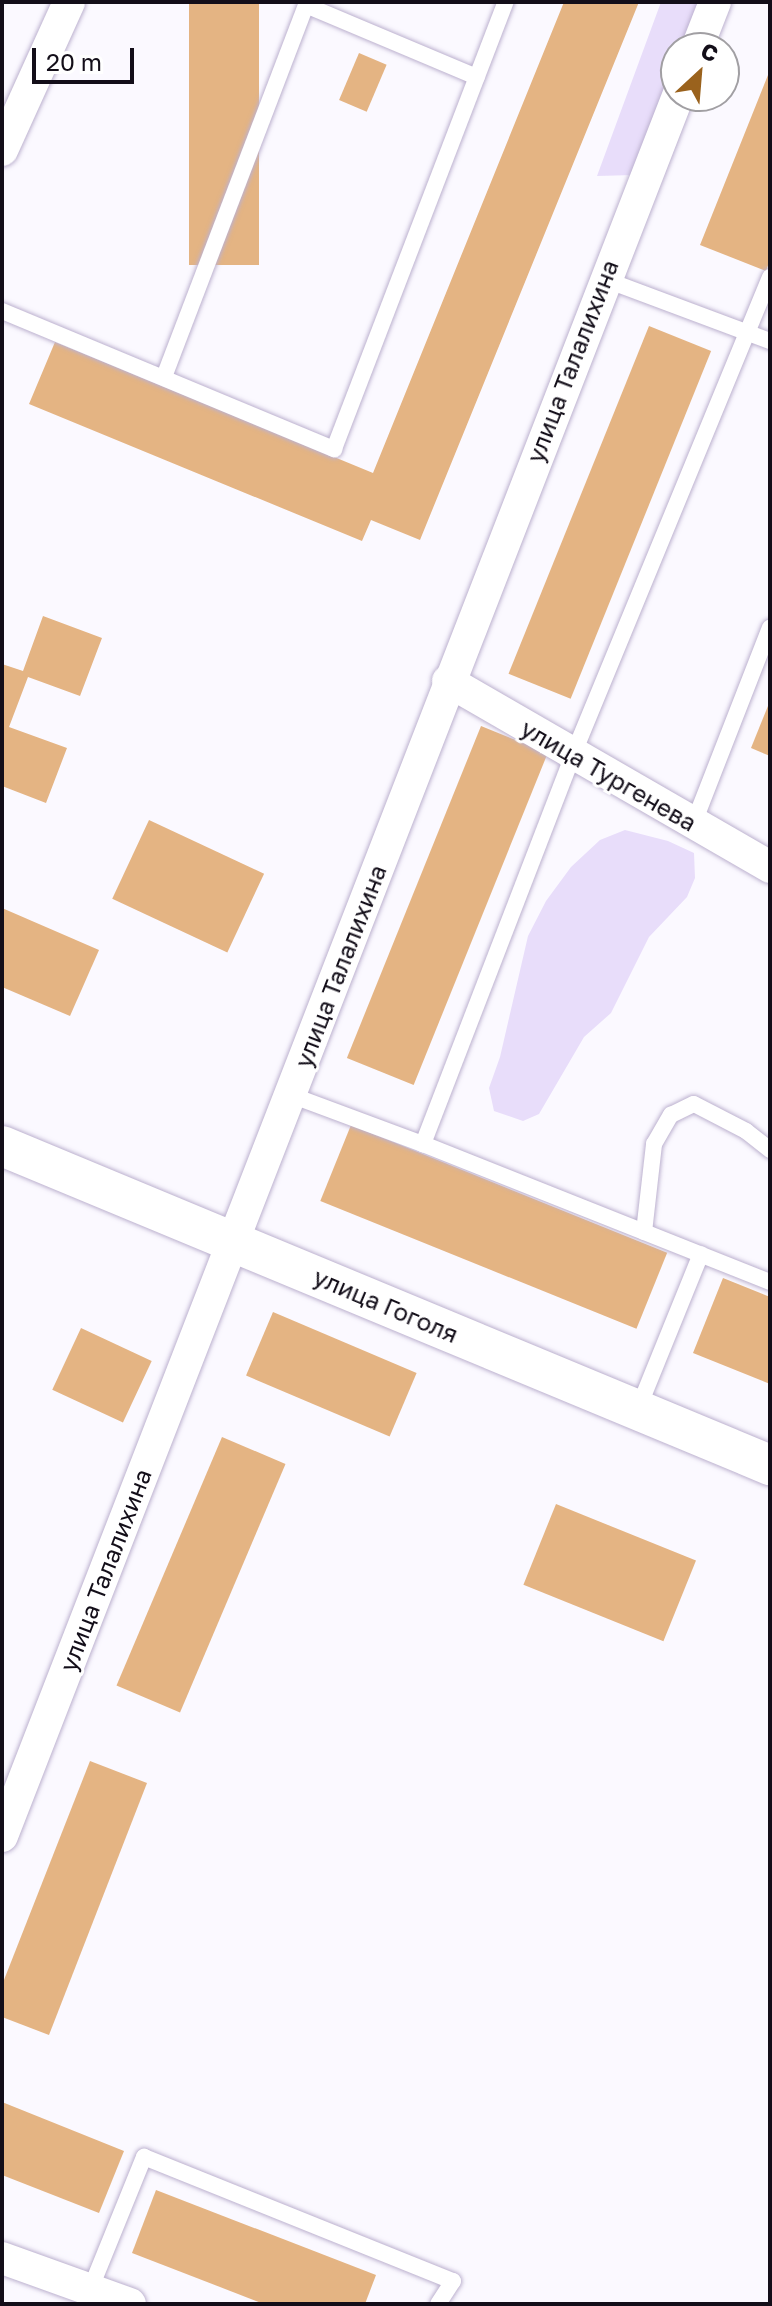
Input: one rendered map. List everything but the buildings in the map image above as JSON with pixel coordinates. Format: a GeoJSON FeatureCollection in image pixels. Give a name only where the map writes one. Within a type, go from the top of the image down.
{"type":"FeatureCollection","features":[{"type":"Feature","properties":{"kind":"street"},"geometry":{"type":"LineString","coordinates":[[2,150],[69,2]]}},
{"type":"Feature","properties":{"kind":"street"},"geometry":{"type":"LineString","coordinates":[[703,32],[715,2]]}},
{"type":"Feature","properties":{"kind":"street","name":"улица Талалихина"},"geometry":{"type":"LineString","coordinates":[[2,1836],[604,279],[672,112]]}},
{"type":"Feature","properties":{"kind":"street","name":"улица Тургенева"},"geometry":{"type":"LineString","coordinates":[[448,681],[770,867]]}},
{"type":"Feature","properties":{"kind":"street","name":"улица Гоголя"},"geometry":{"type":"LineString","coordinates":[[2,1146],[770,1465]]}},
{"type":"Feature","properties":{"kind":"street"},"geometry":{"type":"LineString","coordinates":[[2,2258],[130,2304]]}},
{"type":"Feature","properties":{"kind":"lane"},"geometry":{"type":"LineString","coordinates":[[2,311],[334,449],[506,2]]}},
{"type":"Feature","properties":{"kind":"lane"},"geometry":{"type":"LineString","coordinates":[[164,377],[308,4],[477,77]]}},
{"type":"Feature","properties":{"kind":"lane"},"geometry":{"type":"LineString","coordinates":[[423,1144],[573,755],[770,277]]}},
{"type":"Feature","properties":{"kind":"lane"},"geometry":{"type":"LineString","coordinates":[[604,279],[770,341]]}},
{"type":"Feature","properties":{"kind":"lane"},"geometry":{"type":"LineString","coordinates":[[693,825],[770,628]]}},
{"type":"Feature","properties":{"kind":"lane"},"geometry":{"type":"LineString","coordinates":[[291,1095],[770,1282]]}},
{"type":"Feature","properties":{"kind":"lane"},"geometry":{"type":"LineString","coordinates":[[644,1232],[654,1144],[671,1115],[694,1104],[746,1131],[770,1150]]}},
{"type":"Feature","properties":{"kind":"lane"},"geometry":{"type":"LineString","coordinates":[[638,1411],[701,1254]]}},
{"type":"Feature","properties":{"kind":"lane"},"geometry":{"type":"LineString","coordinates":[[90,2290],[144,2157],[453,2281],[438,2304]]}},
{"type":"Feature","properties":{"kind":"shaded area"},"geometry":{"type":"Polygon","coordinates":[[[661,2],[699,2],[687,32],[660,32],[660,104],[633,175],[597,176],[661,2]]]}},
{"type":"Feature","properties":{"kind":"shaded area"},"geometry":{"type":"Polygon","coordinates":[[[625,830],[668,841],[694,853],[695,878],[687,897],[649,937],[611,1013],[584,1037],[539,1114],[523,1121],[494,1111],[489,1088],[500,1057],[528,936],[546,901],[571,867],[600,840],[625,830]]]}}]}
